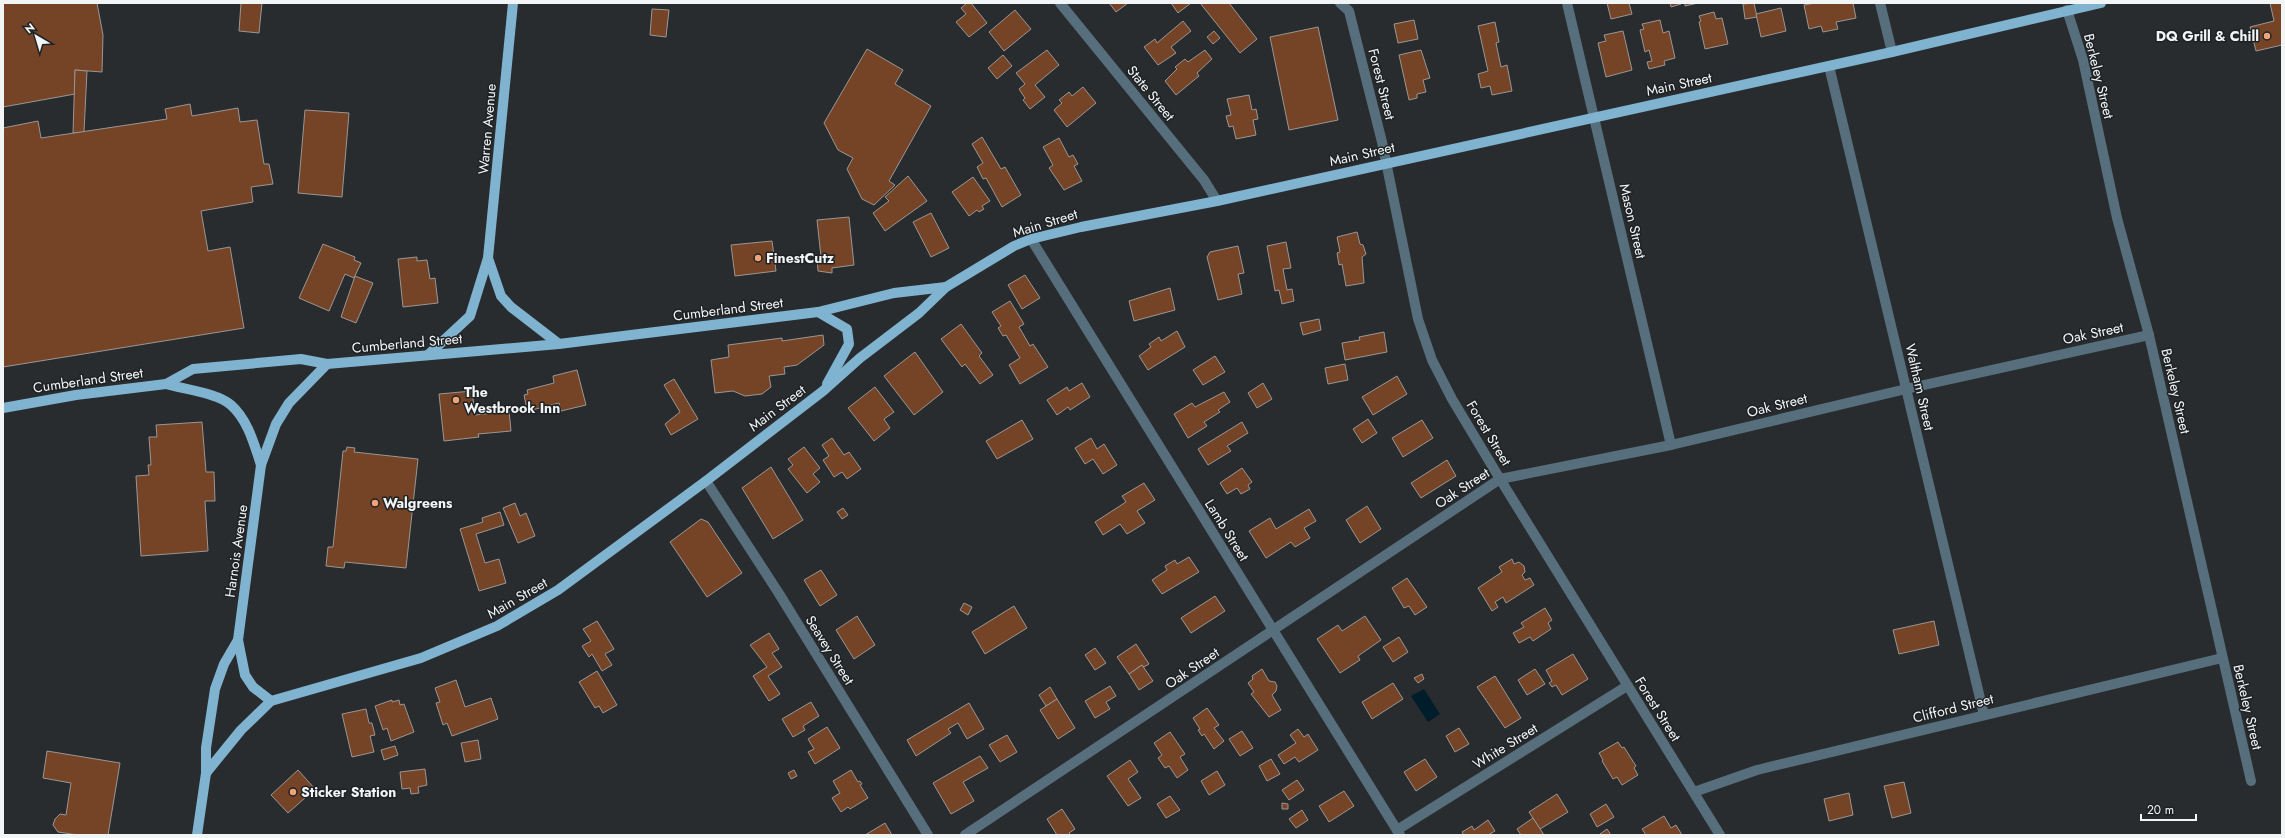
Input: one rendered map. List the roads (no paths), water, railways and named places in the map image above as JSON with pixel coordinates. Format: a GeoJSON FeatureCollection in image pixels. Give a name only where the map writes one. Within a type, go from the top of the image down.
{"type":"FeatureCollection","features":[{"type":"Feature","properties":{"kind":"main road","name":"Warren Avenue"},"geometry":{"type":"LineString","coordinates":[[428,355],[470,316],[488,258],[513,3]]}},
{"type":"Feature","properties":{"kind":"main road","name":"Main Street"},"geometry":{"type":"LineString","coordinates":[[206,773],[241,730],[271,701],[421,658],[497,626],[558,590],[706,481],[823,391],[860,358],[919,313],[946,287],[1014,246],[1031,239],[1081,227],[1217,201],[1387,162],[1829,66],[2100,3]]}},
{"type":"Feature","properties":{"kind":"main road","name":"Warren Avenue"},"geometry":{"type":"LineString","coordinates":[[488,258],[501,296],[511,307],[559,344]]}},
{"type":"Feature","properties":{"kind":"main road","name":"Cumberland Street"},"geometry":{"type":"LineString","coordinates":[[3,408],[76,395],[166,384],[193,369],[301,359],[327,364],[559,344],[818,312],[894,293],[946,287]]}},
{"type":"Feature","properties":{"kind":"main road"},"geometry":{"type":"LineString","coordinates":[[818,312],[847,329],[849,344],[823,391]]}},
{"type":"Feature","properties":{"kind":"main road","name":"Harnois Avenue"},"geometry":{"type":"LineString","coordinates":[[271,701],[253,687],[245,675],[238,640],[261,465],[276,424],[289,403],[327,364]]}},
{"type":"Feature","properties":{"kind":"main road","name":"Harnois Avenue"},"geometry":{"type":"LineString","coordinates":[[166,384],[217,397],[231,404],[251,432],[261,465]]}},
{"type":"Feature","properties":{"kind":"main road","name":"Harnois Avenue"},"geometry":{"type":"LineString","coordinates":[[206,773],[206,748],[216,690],[224,664],[238,640]]}},
{"type":"Feature","properties":{"kind":"main road"},"geometry":{"type":"LineString","coordinates":[[197,835],[206,773]]}},
{"type":"Feature","properties":{"kind":"street","name":"State Street"},"geometry":{"type":"LineString","coordinates":[[1060,3],[1204,180],[1217,201]]}},
{"type":"Feature","properties":{"kind":"street","name":"Forest Street"},"geometry":{"type":"LineString","coordinates":[[1340,3],[1349,7],[1387,162],[1418,319],[1432,360],[1452,399],[1500,480],[1720,835]]}},
{"type":"Feature","properties":{"kind":"street","name":"Mason Street"},"geometry":{"type":"LineString","coordinates":[[1567,3],[1671,445]]}},
{"type":"Feature","properties":{"kind":"street"},"geometry":{"type":"LineString","coordinates":[[1880,3],[1892,52]]}},
{"type":"Feature","properties":{"kind":"street","name":"Berkeley Street"},"geometry":{"type":"LineString","coordinates":[[2067,10],[2083,60],[2117,218],[2149,335],[2251,781]]}},
{"type":"Feature","properties":{"kind":"street","name":"Waltham Street"},"geometry":{"type":"LineString","coordinates":[[1829,66],[1984,715]]}},
{"type":"Feature","properties":{"kind":"street","name":"Lamb Street"},"geometry":{"type":"LineString","coordinates":[[1031,239],[1399,833]]}},
{"type":"Feature","properties":{"kind":"street","name":"Oak Street"},"geometry":{"type":"LineString","coordinates":[[965,835],[1500,480],[1671,445],[1906,389],[2149,335]]}},
{"type":"Feature","properties":{"kind":"street","name":"Seavey Street"},"geometry":{"type":"LineString","coordinates":[[706,481],[782,598],[928,835]]}},
{"type":"Feature","properties":{"kind":"street","name":"Clifford Street"},"geometry":{"type":"LineString","coordinates":[[1694,792],[1757,770],[2222,658]]}},
{"type":"Feature","properties":{"kind":"street","name":"White Street"},"geometry":{"type":"LineString","coordinates":[[1399,833],[1627,686]]}},
{"type":"Feature","properties":{"kind":"water"},"geometry":{"type":"Polygon","coordinates":[[[1424,689],[1440,714],[1428,722],[1411,696],[1424,689]]]}},
{"type":"Feature","properties":{"kind":"place","name":"DQ Grill & Chill"},"geometry":{"type":"Point","coordinates":[2267,36]}},
{"type":"Feature","properties":{"kind":"place","name":"FinestCutz"},"geometry":{"type":"Point","coordinates":[758,258]}},
{"type":"Feature","properties":{"kind":"place","name":"The Westbrook Inn"},"geometry":{"type":"Point","coordinates":[456,400]}},
{"type":"Feature","properties":{"kind":"place","name":"Walgreens"},"geometry":{"type":"Point","coordinates":[375,503]}},
{"type":"Feature","properties":{"kind":"place","name":"Sticker Station"},"geometry":{"type":"Point","coordinates":[293,792]}}]}
